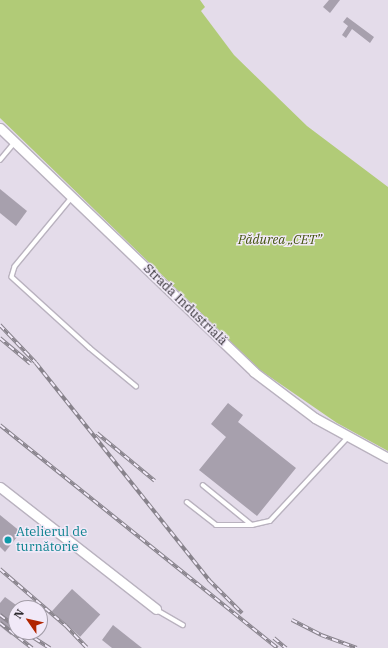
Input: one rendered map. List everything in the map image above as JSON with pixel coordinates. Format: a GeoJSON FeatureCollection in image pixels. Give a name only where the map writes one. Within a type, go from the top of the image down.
{"type":"FeatureCollection","features":[{"type":"Feature","properties":{"kind":"street","name":"Strada Industrială"},"geometry":{"type":"LineString","coordinates":[[0,128],[254,372],[309,414],[348,438],[388,458]]}},
{"type":"Feature","properties":{"kind":"street"},"geometry":{"type":"LineString","coordinates":[[0,487],[156,609]]}},
{"type":"Feature","properties":{"kind":"lane"},"geometry":{"type":"LineString","coordinates":[[0,160],[15,142]]}},
{"type":"Feature","properties":{"kind":"lane"},"geometry":{"type":"LineString","coordinates":[[73,197],[15,267],[12,277],[90,348],[136,386]]}},
{"type":"Feature","properties":{"kind":"lane"},"geometry":{"type":"LineString","coordinates":[[187,502],[216,525],[252,525],[270,521],[280,514],[348,438]]}},
{"type":"Feature","properties":{"kind":"lane"},"geometry":{"type":"LineString","coordinates":[[203,485],[252,525]]}},
{"type":"Feature","properties":{"kind":"lane"},"geometry":{"type":"LineString","coordinates":[[156,609],[183,625]]}},
{"type":"Feature","properties":{"kind":"green space","name":"Pădurea „CET”"},"geometry":{"type":"Polygon","coordinates":[[[0,0],[200,0],[205,7],[201,11],[234,55],[307,126],[388,187],[388,451],[337,423],[260,370],[0,118],[0,0]]]}},
{"type":"Feature","properties":{"kind":"building"},"geometry":{"type":"Polygon","coordinates":[[[329,0],[340,0],[330,13],[323,7],[329,0]]]}},
{"type":"Feature","properties":{"kind":"building"},"geometry":{"type":"Polygon","coordinates":[[[347,17],[374,37],[370,43],[352,29],[346,38],[342,35],[348,26],[343,22],[347,17]]]}},
{"type":"Feature","properties":{"kind":"building"},"geometry":{"type":"Polygon","coordinates":[[[0,189],[27,211],[16,226],[0,213],[0,189]]]}},
{"type":"Feature","properties":{"kind":"building"},"geometry":{"type":"Polygon","coordinates":[[[228,403],[243,415],[238,422],[296,468],[257,516],[199,470],[226,437],[211,424],[228,403]]]}},
{"type":"Feature","properties":{"kind":"building","name":"Atelierul de turnătorie"},"geometry":{"type":"Polygon","coordinates":[[[0,515],[21,532],[5,552],[0,547],[0,515]]]}},
{"type":"Feature","properties":{"kind":"building"},"geometry":{"type":"Polygon","coordinates":[[[72,589],[100,614],[80,637],[52,611],[72,589]]]}},
{"type":"Feature","properties":{"kind":"building"},"geometry":{"type":"Polygon","coordinates":[[[5,597],[9,600],[8,633],[0,626],[0,603],[5,597]]]}},
{"type":"Feature","properties":{"kind":"building"},"geometry":{"type":"Polygon","coordinates":[[[113,625],[142,648],[112,648],[102,640],[113,625]]]}},
{"type":"Feature","properties":{"kind":"railway"},"geometry":{"type":"LineString","coordinates":[[0,325],[36,363],[209,580],[242,613]]}},
{"type":"Feature","properties":{"kind":"railway"},"geometry":{"type":"LineString","coordinates":[[0,338],[31,364]]}},
{"type":"Feature","properties":{"kind":"railway"},"geometry":{"type":"LineString","coordinates":[[0,425],[277,648]]}},
{"type":"Feature","properties":{"kind":"railway"},"geometry":{"type":"LineString","coordinates":[[97,433],[155,481]]}},
{"type":"Feature","properties":{"kind":"railway"},"geometry":{"type":"LineString","coordinates":[[0,569],[66,626],[87,648]]}},
{"type":"Feature","properties":{"kind":"railway"},"geometry":{"type":"LineString","coordinates":[[0,615],[8,621]]}},
{"type":"Feature","properties":{"kind":"railway"},"geometry":{"type":"LineString","coordinates":[[292,620],[321,635],[357,648]]}},
{"type":"Feature","properties":{"kind":"railway"},"geometry":{"type":"LineString","coordinates":[[0,623],[32,648]]}},
{"type":"Feature","properties":{"kind":"railway"},"geometry":{"type":"LineString","coordinates":[[274,638],[286,648]]}},
{"type":"Feature","properties":{"kind":"railway"},"geometry":{"type":"LineString","coordinates":[[38,640],[50,648]]}},
{"type":"Feature","properties":{"kind":"place","name":"Atelierul de turnătorie"},"geometry":{"type":"Point","coordinates":[8,540]}}]}
